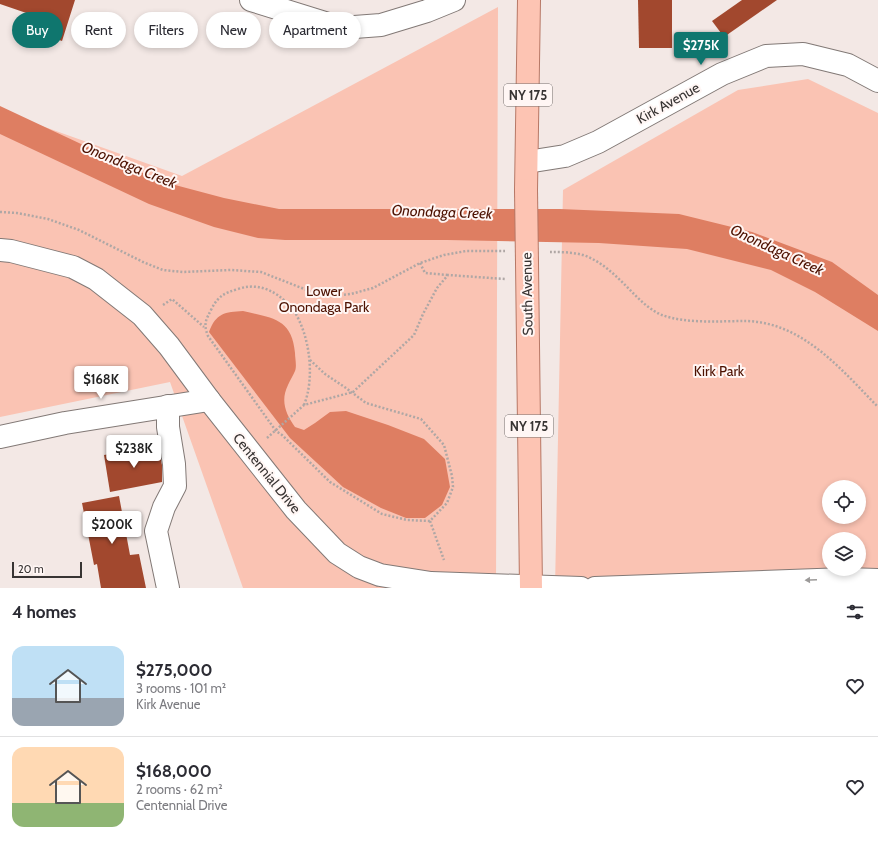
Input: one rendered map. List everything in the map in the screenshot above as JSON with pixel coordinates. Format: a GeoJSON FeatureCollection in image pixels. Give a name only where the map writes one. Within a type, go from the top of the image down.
{"type":"FeatureCollection","features":[{"type":"Feature","properties":{"kind":"main road","name":"South Avenue"},"geometry":{"type":"LineString","coordinates":[[529,0],[526,190],[535,258],[531,587]]}},
{"type":"Feature","properties":{"kind":"street"},"geometry":{"type":"LineString","coordinates":[[251,0],[341,28],[381,25],[427,11],[454,0]]}},
{"type":"Feature","properties":{"kind":"street","name":"Kirk Avenue"},"geometry":{"type":"LineString","coordinates":[[527,162],[565,156],[591,145],[722,74],[766,56],[803,54],[848,65],[878,81]]}},
{"type":"Feature","properties":{"kind":"street","name":"Centennial Drive"},"geometry":{"type":"LineString","coordinates":[[0,250],[11,251],[73,267],[96,279],[145,319],[169,346],[209,400],[296,510],[337,553],[359,567],[380,575],[431,583],[581,588]]}},
{"type":"Feature","properties":{"kind":"street"},"geometry":{"type":"LineString","coordinates":[[0,437],[65,423],[209,400]]}},
{"type":"Feature","properties":{"kind":"street"},"geometry":{"type":"LineString","coordinates":[[168,406],[168,427],[174,464],[175,486],[164,507],[156,531],[168,588]]}},
{"type":"Feature","properties":{"kind":"street"},"geometry":{"type":"LineString","coordinates":[[595,588],[837,579],[878,580]]}},
{"type":"Feature","properties":{"kind":"path"},"geometry":{"type":"LineString","coordinates":[[0,212],[17,213],[48,219],[80,230],[143,262],[163,270],[184,272],[231,270],[261,272],[312,292],[331,296],[351,294],[373,288],[420,263],[444,255],[466,251],[507,251]]}},
{"type":"Feature","properties":{"kind":"path"},"geometry":{"type":"LineString","coordinates":[[535,258],[566,252],[582,255],[601,263],[647,306],[661,315],[678,320],[749,321],[771,325],[798,335],[826,354],[878,407]]}},
{"type":"Feature","properties":{"kind":"path"},"geometry":{"type":"LineString","coordinates":[[420,263],[425,273],[496,278]]}},
{"type":"Feature","properties":{"kind":"path"},"geometry":{"type":"LineString","coordinates":[[304,405],[353,392],[414,335],[422,314],[437,288],[448,275]]}},
{"type":"Feature","properties":{"kind":"path"},"geometry":{"type":"LineString","coordinates":[[204,327],[217,299],[226,292],[245,287],[257,286],[271,290],[294,310],[308,344],[310,368],[306,399],[304,405],[271,435]]}},
{"type":"Feature","properties":{"kind":"path"},"geometry":{"type":"LineString","coordinates":[[167,302],[172,299],[204,327],[208,336],[276,431],[282,435],[330,482],[382,514],[407,520],[430,521],[447,503],[453,487],[452,476],[444,445],[421,419],[366,403],[353,392],[325,374],[309,359]]}},
{"type":"Feature","properties":{"kind":"path"},"geometry":{"type":"LineString","coordinates":[[430,521],[441,552]]}},
{"type":"Feature","properties":{"kind":"green space","name":"Lower Onondaga Park"},"geometry":{"type":"Polygon","coordinates":[[[498,7],[496,588],[243,588],[170,382],[0,417],[0,111],[182,176],[498,7]]]}},
{"type":"Feature","properties":{"kind":"green space","name":"Kirk Park"},"geometry":{"type":"Polygon","coordinates":[[[808,79],[878,113],[878,588],[555,588],[563,190],[738,90],[808,79]]]}},
{"type":"Feature","properties":{"kind":"water","name":"Onondaga Creek"},"geometry":{"type":"Polygon","coordinates":[[[0,106],[160,181],[224,198],[279,209],[560,209],[679,214],[752,232],[832,262],[878,295],[878,331],[815,292],[771,270],[687,249],[599,243],[447,240],[285,240],[258,238],[214,227],[149,204],[0,134],[0,106]]]}},
{"type":"Feature","properties":{"kind":"water"},"geometry":{"type":"Polygon","coordinates":[[[243,311],[271,318],[285,326],[290,333],[293,341],[296,367],[284,396],[284,402],[289,417],[295,427],[304,430],[330,412],[346,411],[424,439],[445,459],[450,487],[442,505],[425,518],[406,518],[381,508],[343,487],[290,438],[209,332],[218,317],[226,313],[243,311]]]}},
{"type":"Feature","properties":{"kind":"building"},"geometry":{"type":"Polygon","coordinates":[[[0,0],[75,0],[63,38],[63,12],[23,12],[0,4],[0,0]]]}},
{"type":"Feature","properties":{"kind":"building"},"geometry":{"type":"Polygon","coordinates":[[[638,0],[672,0],[672,48],[639,48],[638,0]]]}},
{"type":"Feature","properties":{"kind":"building"},"geometry":{"type":"Polygon","coordinates":[[[742,0],[777,0],[724,37],[712,21],[742,0]]]}},
{"type":"Feature","properties":{"kind":"building"},"geometry":{"type":"Polygon","coordinates":[[[158,446],[162,465],[162,482],[110,492],[104,455],[158,446]]]}},
{"type":"Feature","properties":{"kind":"building"},"geometry":{"type":"Polygon","coordinates":[[[119,496],[130,555],[139,554],[146,588],[101,588],[97,564],[94,565],[82,503],[119,496]]]}}]}
